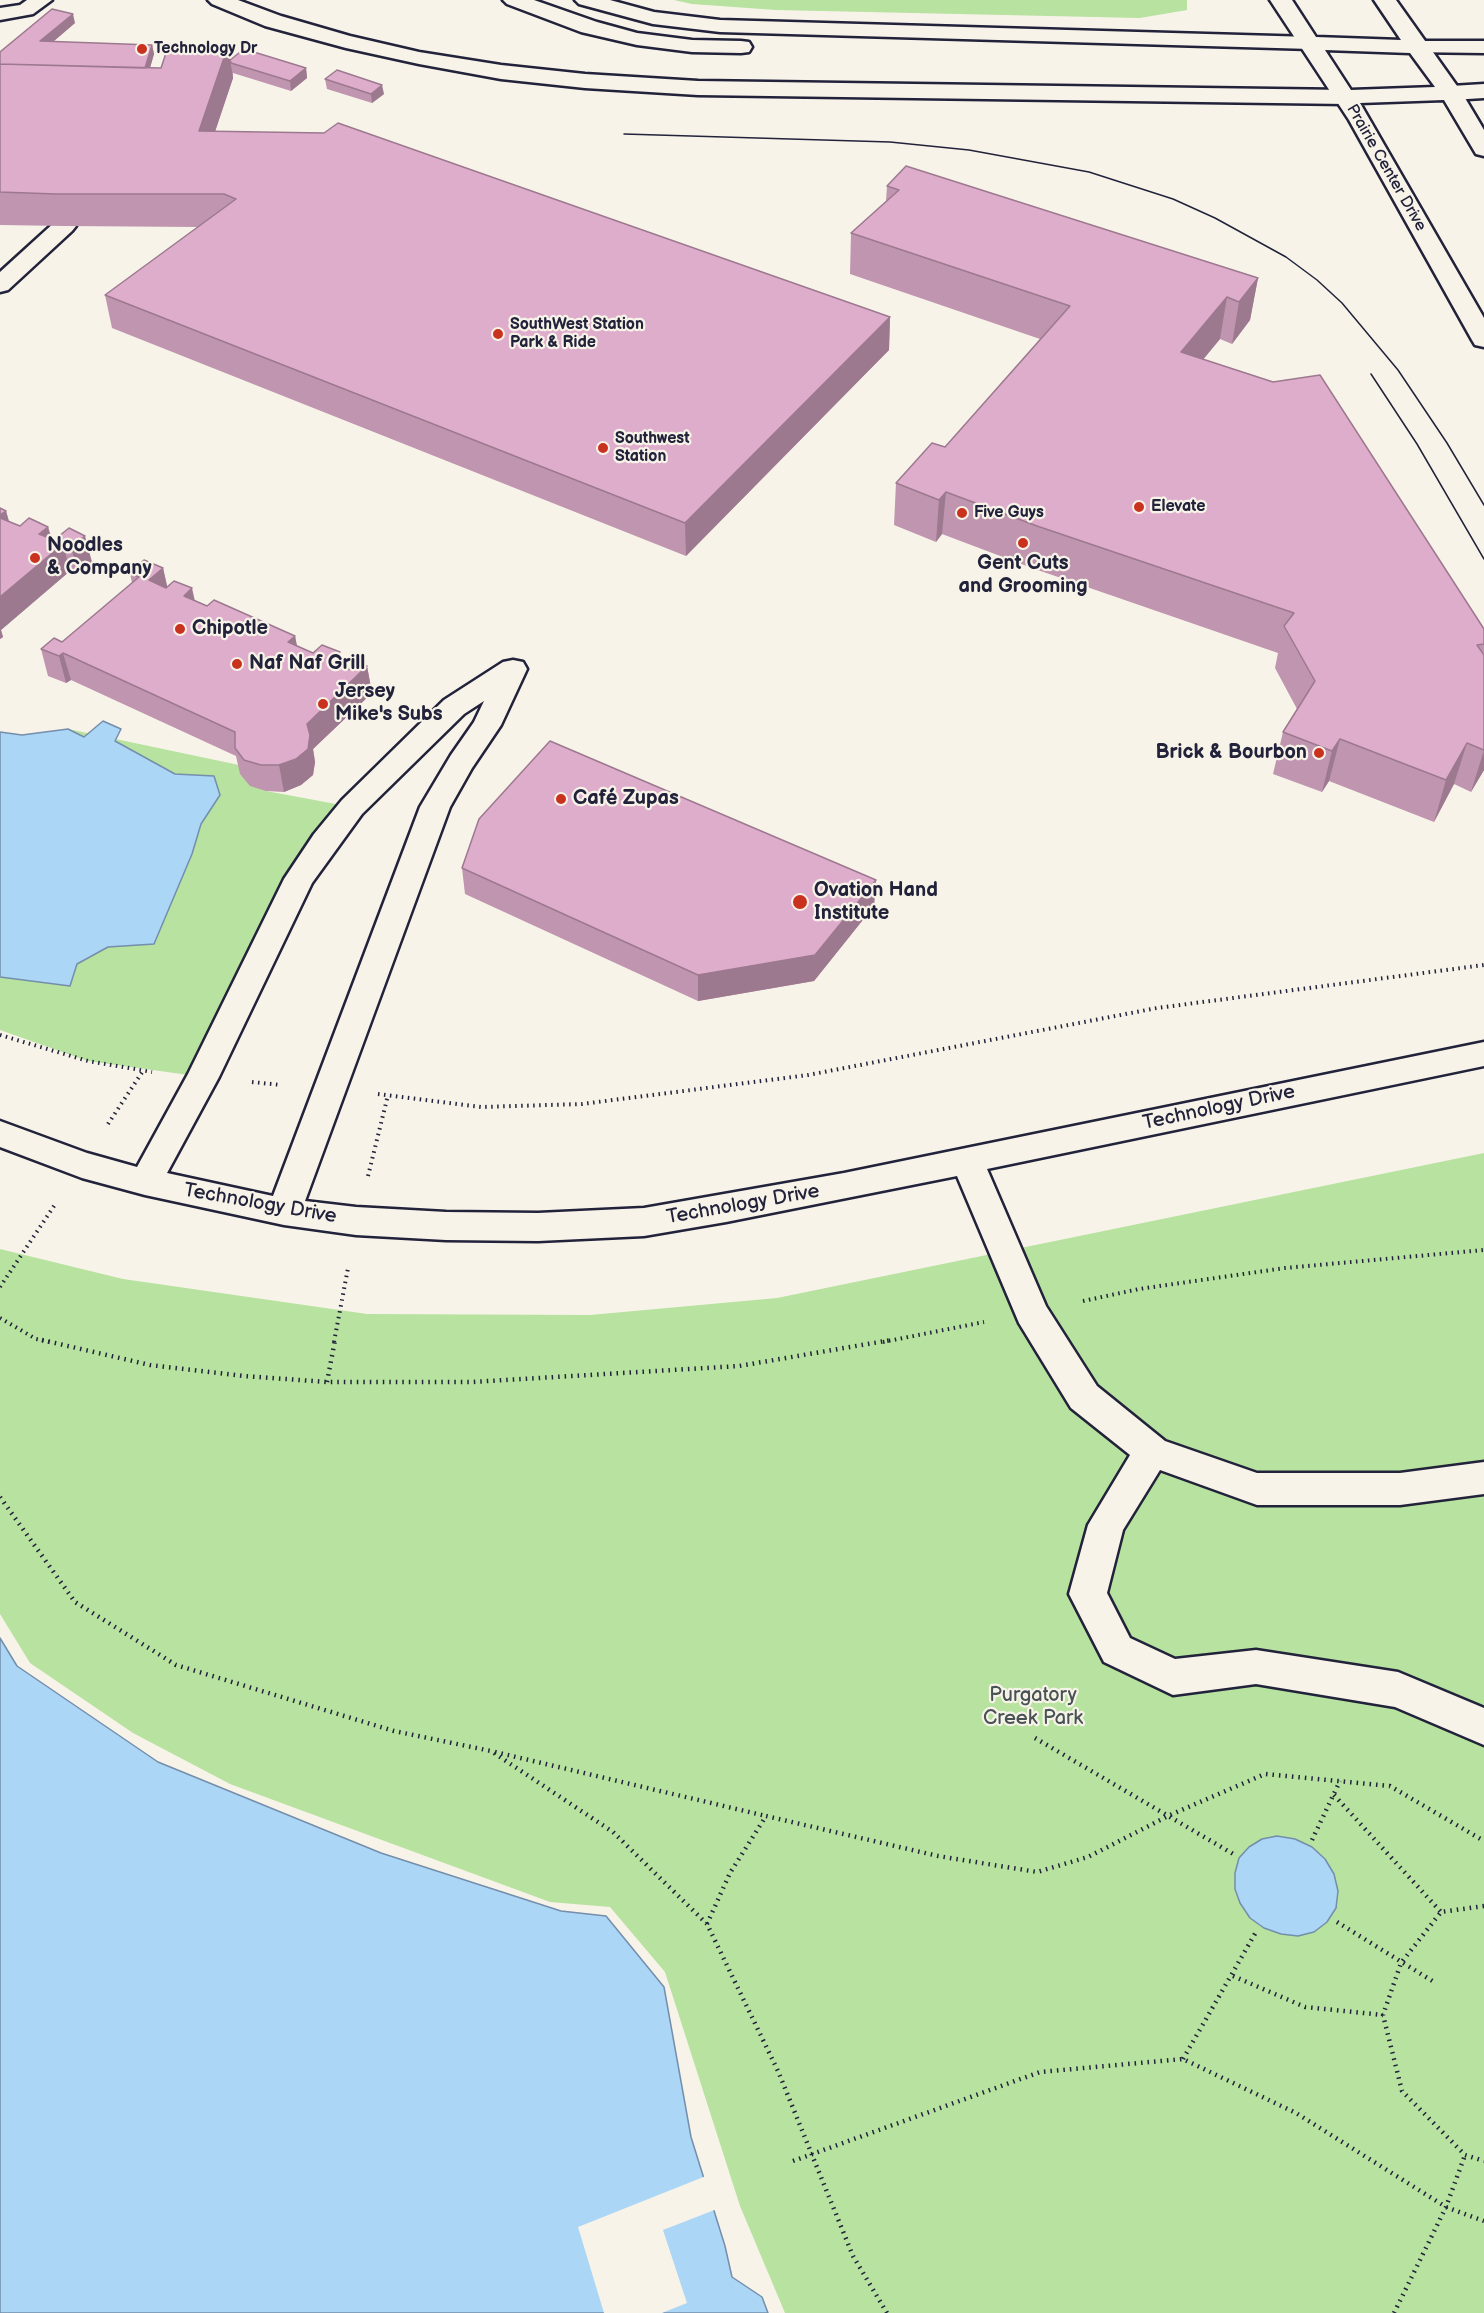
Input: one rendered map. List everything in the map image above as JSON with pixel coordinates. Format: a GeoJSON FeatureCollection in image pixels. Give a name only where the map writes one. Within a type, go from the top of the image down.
{"type":"FeatureCollection","features":[{"type":"Feature","properties":{"kind":"main road"},"geometry":{"type":"LineString","coordinates":[[0,14],[26,10],[41,0]]}},
{"type":"Feature","properties":{"kind":"main road"},"geometry":{"type":"LineString","coordinates":[[219,0],[273,21],[346,42],[419,58],[501,72],[585,81],[710,88],[1346,97],[1484,91]]}},
{"type":"Feature","properties":{"kind":"main road"},"geometry":{"type":"LineString","coordinates":[[514,0],[589,27],[638,39],[692,46],[883,47],[1006,33]]}},
{"type":"Feature","properties":{"kind":"main road"},"geometry":{"type":"LineString","coordinates":[[586,0],[653,18],[720,26],[1416,47],[1484,47]]}},
{"type":"Feature","properties":{"kind":"main road","name":"Prairie Center Drive"},"geometry":{"type":"LineString","coordinates":[[1281,0],[1346,97],[1484,340]]}},
{"type":"Feature","properties":{"kind":"main road"},"geometry":{"type":"LineString","coordinates":[[1384,0],[1451,93],[1484,149]]}},
{"type":"Feature","properties":{"kind":"main road"},"geometry":{"type":"LineString","coordinates":[[0,285],[64,226]]}},
{"type":"Feature","properties":{"kind":"main road"},"geometry":{"type":"LineString","coordinates":[[145,1182],[203,1077],[299,879],[332,832],[352,807],[454,707],[513,669],[487,725],[461,762],[435,807],[284,1212]]}},
{"type":"Feature","properties":{"kind":"main road","name":"Technology Drive"},"geometry":{"type":"LineString","coordinates":[[0,1134],[82,1165],[145,1182],[284,1212],[356,1221],[446,1226],[538,1227],[644,1222],[748,1205],[1484,1054]]}},
{"type":"Feature","properties":{"kind":"main road"},"geometry":{"type":"LineString","coordinates":[[967,1161],[1031,1313],[1084,1397],[1152,1452],[1257,1489],[1400,1489],[1484,1478]]}},
{"type":"Feature","properties":{"kind":"main road"},"geometry":{"type":"LineString","coordinates":[[1152,1452],[1106,1525],[1088,1594],[1117,1650],[1173,1677],[1256,1667],[1398,1690],[1484,1727]]}},
{"type":"Feature","properties":{"kind":"path"},"geometry":{"type":"LineString","coordinates":[[0,1035],[88,1061],[203,1077],[482,1107],[582,1104],[808,1075],[1157,1008],[1484,965]]}},
{"type":"Feature","properties":{"kind":"path"},"geometry":{"type":"LineString","coordinates":[[0,1287],[27,1246]]}},
{"type":"Feature","properties":{"kind":"path"},"geometry":{"type":"LineString","coordinates":[[0,1318],[36,1339],[150,1365],[244,1376],[327,1382],[472,1382],[739,1366],[837,1351],[1139,1289],[1285,1268],[1484,1250]]}},
{"type":"Feature","properties":{"kind":"path"},"geometry":{"type":"LineString","coordinates":[[327,1382],[343,1297]]}},
{"type":"Feature","properties":{"kind":"path"},"geometry":{"type":"LineString","coordinates":[[0,1497],[75,1602],[176,1665],[394,1731],[491,1751],[938,1856],[1037,1872],[1088,1857],[1170,1815],[1265,1774],[1390,1786],[1484,1841]]}},
{"type":"Feature","properties":{"kind":"path"},"geometry":{"type":"LineString","coordinates":[[1035,1738],[1235,1855]]}},
{"type":"Feature","properties":{"kind":"path"},"geometry":{"type":"LineString","coordinates":[[491,1751],[613,1832],[707,1924],[778,2071],[854,2256],[887,2313]]}},
{"type":"Feature","properties":{"kind":"path"},"geometry":{"type":"LineString","coordinates":[[1312,1840],[1340,1781]]}},
{"type":"Feature","properties":{"kind":"path"},"geometry":{"type":"LineString","coordinates":[[1334,1795],[1441,1911]]}},
{"type":"Feature","properties":{"kind":"path"},"geometry":{"type":"LineString","coordinates":[[707,1924],[730,1873],[766,1816]]}},
{"type":"Feature","properties":{"kind":"path"},"geometry":{"type":"LineString","coordinates":[[1484,1906],[1441,1911],[1401,1963],[1383,2015],[1402,2091],[1465,2155],[1484,2161]]}},
{"type":"Feature","properties":{"kind":"path"},"geometry":{"type":"LineString","coordinates":[[1338,1922],[1434,1982]]}},
{"type":"Feature","properties":{"kind":"path"},"geometry":{"type":"LineString","coordinates":[[1183,2059],[1233,1976],[1256,1932]]}},
{"type":"Feature","properties":{"kind":"path"},"geometry":{"type":"LineString","coordinates":[[1233,1976],[1305,2007],[1383,2015]]}},
{"type":"Feature","properties":{"kind":"path"},"geometry":{"type":"LineString","coordinates":[[793,2161],[1040,2072],[1183,2059],[1296,2113],[1446,2207],[1484,2221]]}},
{"type":"Feature","properties":{"kind":"path"},"geometry":{"type":"LineString","coordinates":[[1394,2313],[1446,2207],[1465,2155]]}},
{"type":"Feature","properties":{"kind":"green space"},"geometry":{"type":"Polygon","coordinates":[[[674,0],[1187,0],[1187,10],[1140,18],[776,10],[692,4],[674,0]]]}},
{"type":"Feature","properties":{"kind":"green space"},"geometry":{"type":"Polygon","coordinates":[[[68,729],[239,765],[266,791],[352,807],[203,1077],[88,1061],[0,1030],[0,732],[22,735],[68,729]]]}},
{"type":"Feature","properties":{"kind":"green space","name":"Purgatory Creek Park"},"geometry":{"type":"Polygon","coordinates":[[[1484,1153],[1484,2313],[785,2313],[740,2206],[665,1972],[610,1907],[550,1902],[230,1784],[133,1733],[30,1663],[0,1614],[0,1249],[123,1279],[367,1314],[590,1315],[777,1298],[1484,1153]]]}},
{"type":"Feature","properties":{"kind":"water"},"geometry":{"type":"Polygon","coordinates":[[[103,721],[121,729],[115,741],[175,774],[214,776],[220,795],[201,824],[192,854],[154,944],[108,947],[77,964],[70,986],[0,977],[0,732],[22,735],[68,729],[84,737],[103,721]]]}},
{"type":"Feature","properties":{"kind":"water"},"geometry":{"type":"Polygon","coordinates":[[[0,1638],[17,1666],[158,1762],[381,1853],[561,1911],[606,1916],[664,1987],[691,2137],[725,2246],[732,2277],[762,2297],[768,2313],[0,2313],[0,1638]]]}},
{"type":"Feature","properties":{"kind":"water"},"geometry":{"type":"Polygon","coordinates":[[[1277,1836],[1295,1839],[1312,1847],[1325,1859],[1334,1874],[1338,1891],[1336,1908],[1327,1922],[1314,1932],[1298,1936],[1281,1934],[1264,1928],[1250,1918],[1240,1903],[1235,1889],[1235,1873],[1239,1858],[1249,1847],[1262,1839],[1277,1836]]]}},
{"type":"Feature","properties":{"kind":"pier"},"geometry":{"type":"Polygon","coordinates":[[[706,2176],[717,2209],[663,2230],[687,2303],[662,2313],[604,2313],[578,2227],[706,2176]]]}},
{"type":"Feature","properties":{"kind":"building"},"geometry":{"type":"Polygon","coordinates":[[[52,9],[73,14],[40,41],[152,45],[145,68],[0,64],[0,52],[52,9]]]}},
{"type":"Feature","properties":{"kind":"building","name":"Southwest Station"},"geometry":{"type":"Polygon","coordinates":[[[169,44],[228,46],[199,131],[324,133],[338,123],[890,317],[685,523],[105,295],[236,199],[224,194],[0,192],[0,64],[161,68],[169,44]]]}},
{"type":"Feature","properties":{"kind":"building"},"geometry":{"type":"Polygon","coordinates":[[[244,49],[306,68],[290,81],[231,63],[230,60],[244,49]]]}},
{"type":"Feature","properties":{"kind":"building"},"geometry":{"type":"Polygon","coordinates":[[[337,70],[382,85],[371,94],[325,79],[337,70]]]}},
{"type":"Feature","properties":{"kind":"building","name":"Elevate"},"geometry":{"type":"Polygon","coordinates":[[[906,166],[1258,278],[1239,302],[1227,297],[1181,352],[1273,382],[1320,375],[1484,629],[1484,644],[1477,645],[1484,655],[1484,750],[1467,743],[1446,780],[1340,739],[1332,751],[1283,732],[1315,681],[1284,626],[1294,613],[1037,526],[946,492],[939,500],[896,483],[932,443],[945,447],[1070,306],[851,233],[899,190],[887,186],[906,166]]]}},
{"type":"Feature","properties":{"kind":"building"},"geometry":{"type":"Polygon","coordinates":[[[0,518],[20,526],[29,518],[48,527],[39,534],[54,540],[69,528],[85,536],[71,547],[63,544],[0,597],[0,518]]]}},
{"type":"Feature","properties":{"kind":"building"},"geometry":{"type":"Polygon","coordinates":[[[144,560],[163,568],[149,580],[166,588],[174,581],[192,588],[184,596],[207,606],[214,600],[295,636],[288,642],[313,653],[322,645],[340,652],[331,661],[351,670],[358,662],[367,666],[307,724],[310,735],[308,749],[296,759],[279,765],[261,765],[244,760],[235,748],[235,732],[63,653],[59,656],[41,649],[54,638],[62,642],[139,577],[130,573],[144,560]]]}},
{"type":"Feature","properties":{"kind":"building"},"geometry":{"type":"Polygon","coordinates":[[[550,741],[876,880],[815,955],[698,975],[462,868],[479,819],[550,741]]]}},
{"type":"Feature","properties":{"kind":"tram line"},"geometry":{"type":"LineString","coordinates":[[624,134],[890,142],[969,150],[1089,172],[1173,199],[1215,218],[1286,257],[1317,280],[1342,303],[1398,370],[1447,443],[1484,505]]}},
{"type":"Feature","properties":{"kind":"tram line"},"geometry":{"type":"LineString","coordinates":[[1371,374],[1417,444],[1484,559]]}},
{"type":"Feature","properties":{"kind":"place","name":"Technology Dr"},"geometry":{"type":"Point","coordinates":[142,49]}},
{"type":"Feature","properties":{"kind":"place","name":"SouthWest Station Park & Ride"},"geometry":{"type":"Point","coordinates":[498,334]}},
{"type":"Feature","properties":{"kind":"place","name":"Southwest Station"},"geometry":{"type":"Point","coordinates":[603,448]}},
{"type":"Feature","properties":{"kind":"place","name":"Elevate"},"geometry":{"type":"Point","coordinates":[1139,507]}},
{"type":"Feature","properties":{"kind":"place","name":"Five Guys"},"geometry":{"type":"Point","coordinates":[962,513]}},
{"type":"Feature","properties":{"kind":"place","name":"Gent Cuts and Grooming"},"geometry":{"type":"Point","coordinates":[1023,543]}},
{"type":"Feature","properties":{"kind":"place","name":"Noodles & Company"},"geometry":{"type":"Point","coordinates":[35,558]}},
{"type":"Feature","properties":{"kind":"place","name":"Chipotle"},"geometry":{"type":"Point","coordinates":[180,629]}},
{"type":"Feature","properties":{"kind":"place","name":"Naf Naf Grill"},"geometry":{"type":"Point","coordinates":[237,664]}},
{"type":"Feature","properties":{"kind":"place","name":"Jersey Mike's Subs"},"geometry":{"type":"Point","coordinates":[323,704]}},
{"type":"Feature","properties":{"kind":"place","name":"Brick & Bourbon"},"geometry":{"type":"Point","coordinates":[1319,753]}},
{"type":"Feature","properties":{"kind":"place","name":"Café Zupas"},"geometry":{"type":"Point","coordinates":[561,799]}},
{"type":"Feature","properties":{"kind":"place","name":"Ovation Hand Institute"},"geometry":{"type":"Point","coordinates":[800,902]}}]}
